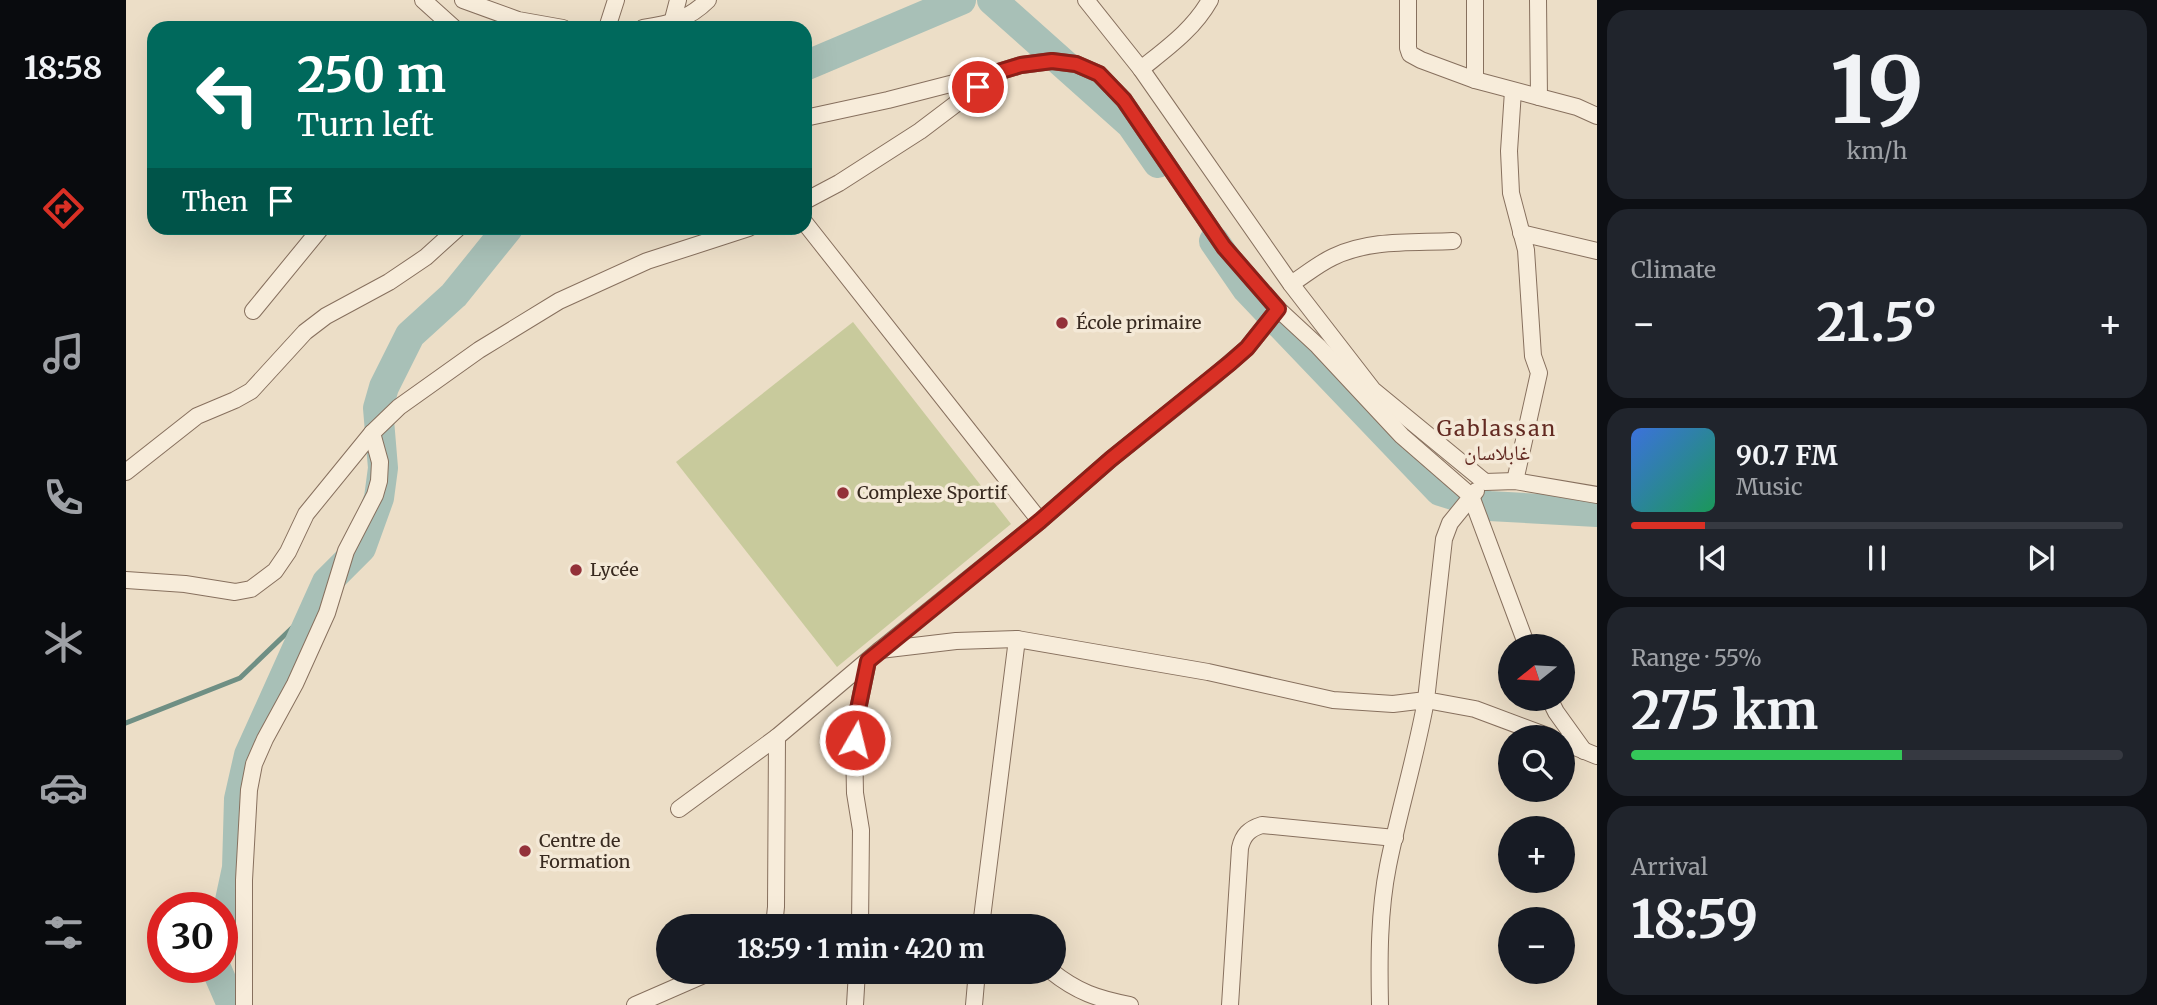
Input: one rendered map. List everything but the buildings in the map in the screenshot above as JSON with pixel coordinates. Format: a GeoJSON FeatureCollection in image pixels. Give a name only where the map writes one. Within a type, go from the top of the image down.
{"type":"FeatureCollection","features":[{"type":"Feature","properties":{"kind":"street"},"geometry":{"type":"LineString","coordinates":[[423,0],[446,21]]}},
{"type":"Feature","properties":{"kind":"street"},"geometry":{"type":"LineString","coordinates":[[463,0],[524,21]]}},
{"type":"Feature","properties":{"kind":"street"},"geometry":{"type":"LineString","coordinates":[[609,21],[616,0]]}},
{"type":"Feature","properties":{"kind":"street"},"geometry":{"type":"LineString","coordinates":[[673,21],[678,0]]}},
{"type":"Feature","properties":{"kind":"street"},"geometry":{"type":"LineString","coordinates":[[677,21],[698,10],[708,0]]}},
{"type":"Feature","properties":{"kind":"street"},"geometry":{"type":"LineString","coordinates":[[1086,0],[1141,69],[1291,285],[1373,390],[1485,482],[1515,481],[1597,495]]}},
{"type":"Feature","properties":{"kind":"street"},"geometry":{"type":"LineString","coordinates":[[1141,69],[1189,30],[1210,0]]}},
{"type":"Feature","properties":{"kind":"street"},"geometry":{"type":"LineString","coordinates":[[1408,0],[1410,54],[1475,80],[1577,107],[1597,116]]}},
{"type":"Feature","properties":{"kind":"street"},"geometry":{"type":"LineString","coordinates":[[1475,0],[1475,80]]}},
{"type":"Feature","properties":{"kind":"street"},"geometry":{"type":"LineString","coordinates":[[1538,0],[1539,97]]}},
{"type":"Feature","properties":{"kind":"street"},"geometry":{"type":"LineString","coordinates":[[812,116],[888,100],[1021,65],[1052,61],[1076,64],[1099,74],[1124,100],[1224,247],[1278,309],[1318,346],[1402,436],[1471,496],[1523,634]]}},
{"type":"Feature","properties":{"kind":"street"},"geometry":{"type":"LineString","coordinates":[[812,197],[920,131],[998,72]]}},
{"type":"Feature","properties":{"kind":"street"},"geometry":{"type":"LineString","coordinates":[[1513,91],[1508,151],[1510,179],[1528,267],[1533,356],[1539,373],[1515,481]]}},
{"type":"Feature","properties":{"kind":"street"},"geometry":{"type":"LineString","coordinates":[[812,232],[1040,521]]}},
{"type":"Feature","properties":{"kind":"street"},"geometry":{"type":"LineString","coordinates":[[1521,233],[1597,251]]}},
{"type":"Feature","properties":{"kind":"street"},"geometry":{"type":"LineString","coordinates":[[253,312],[315,235]]}},
{"type":"Feature","properties":{"kind":"street"},"geometry":{"type":"LineString","coordinates":[[126,472],[197,416],[251,391],[305,332],[326,316],[389,282],[426,257],[450,235]]}},
{"type":"Feature","properties":{"kind":"street"},"geometry":{"type":"LineString","coordinates":[[126,580],[185,584],[234,592],[251,589],[275,571],[288,552],[306,514],[372,433],[399,407],[479,350],[559,301],[647,261],[727,235]]}},
{"type":"Feature","properties":{"kind":"street"},"geometry":{"type":"LineString","coordinates":[[1291,285],[1331,258],[1352,249],[1373,244],[1453,241]]}},
{"type":"Feature","properties":{"kind":"street"},"geometry":{"type":"LineString","coordinates":[[679,809],[777,737],[1040,521],[1247,348],[1278,309]]}},
{"type":"Feature","properties":{"kind":"street"},"geometry":{"type":"LineString","coordinates":[[244,1005],[244,880],[254,764],[322,625],[346,551],[375,495],[380,461],[372,433]]}},
{"type":"Feature","properties":{"kind":"street"},"geometry":{"type":"LineString","coordinates":[[1380,1005],[1381,926],[1387,867],[1418,747],[1426,700],[1444,539],[1450,523],[1485,482]]}},
{"type":"Feature","properties":{"kind":"street"},"geometry":{"type":"LineString","coordinates":[[880,650],[1017,639],[1208,672],[1333,700],[1393,704],[1426,700],[1475,709],[1518,725]]}},
{"type":"Feature","properties":{"kind":"street"},"geometry":{"type":"LineString","coordinates":[[983,914],[1017,639]]}},
{"type":"Feature","properties":{"kind":"street"},"geometry":{"type":"LineString","coordinates":[[860,914],[861,830],[855,793],[855,740],[856,719],[868,661]]}},
{"type":"Feature","properties":{"kind":"street"},"geometry":{"type":"LineString","coordinates":[[1556,711],[1590,753]]}},
{"type":"Feature","properties":{"kind":"street"},"geometry":{"type":"LineString","coordinates":[[775,914],[777,737]]}},
{"type":"Feature","properties":{"kind":"street"},"geometry":{"type":"LineString","coordinates":[[1230,1005],[1240,848],[1248,832],[1262,825],[1395,838]]}},
{"type":"Feature","properties":{"kind":"street"},"geometry":{"type":"LineString","coordinates":[[1066,983],[1102,1000],[1130,1005]]}},
{"type":"Feature","properties":{"kind":"street"},"geometry":{"type":"LineString","coordinates":[[635,1005],[683,984]]}},
{"type":"Feature","properties":{"kind":"street"},"geometry":{"type":"LineString","coordinates":[[855,1005],[856,984]]}},
{"type":"Feature","properties":{"kind":"street"},"geometry":{"type":"LineString","coordinates":[[974,1005],[976,984]]}},
{"type":"Feature","properties":{"kind":"green space","name":"Complexe Sportif"},"geometry":{"type":"Polygon","coordinates":[[[853,322],[1011,524],[837,667],[676,462],[853,322]]]}},
{"type":"Feature","properties":{"kind":"waterway"},"geometry":{"type":"LineString","coordinates":[[812,63],[961,0]]}},
{"type":"Feature","properties":{"kind":"waterway"},"geometry":{"type":"LineString","coordinates":[[992,0],[1131,124],[1158,163]]}},
{"type":"Feature","properties":{"kind":"waterway"},"geometry":{"type":"LineString","coordinates":[[232,892],[237,868],[239,799],[249,755],[327,582],[361,548],[379,498],[383,468],[378,408],[384,387],[410,335],[454,295],[502,235]]}},
{"type":"Feature","properties":{"kind":"waterway"},"geometry":{"type":"LineString","coordinates":[[1214,241],[1247,289],[1440,491],[1489,506],[1597,512]]}},
{"type":"Feature","properties":{"kind":"waterway"},"geometry":{"type":"LineString","coordinates":[[126,723],[240,678],[318,603]]}},
{"type":"Feature","properties":{"kind":"waterway"},"geometry":{"type":"LineString","coordinates":[[222,983],[232,1005]]}},
{"type":"Feature","properties":{"kind":"place","name":"École primaire"},"geometry":{"type":"Point","coordinates":[1062,323]}},
{"type":"Feature","properties":{"kind":"place","name":"Complexe Sportif"},"geometry":{"type":"Point","coordinates":[843,493]}},
{"type":"Feature","properties":{"kind":"place","name":"Lycée"},"geometry":{"type":"Point","coordinates":[576,570]}},
{"type":"Feature","properties":{"kind":"place","name":"Centre de Formation"},"geometry":{"type":"Point","coordinates":[525,851]}},
{"type":"Feature","properties":{"kind":"district","name":"Gablassan غابلاسان"},"geometry":{"type":"Point","coordinates":[1497,441]}},
{"type":"Feature","properties":{"kind":"route"},"geometry":{"type":"LineString","coordinates":[[855,740],[856,719],[868,661],[1230,363],[1247,348],[1278,309],[1224,247],[1124,100],[1099,74],[1076,64],[1052,61],[1021,65],[998,72],[978,87]]}}]}
